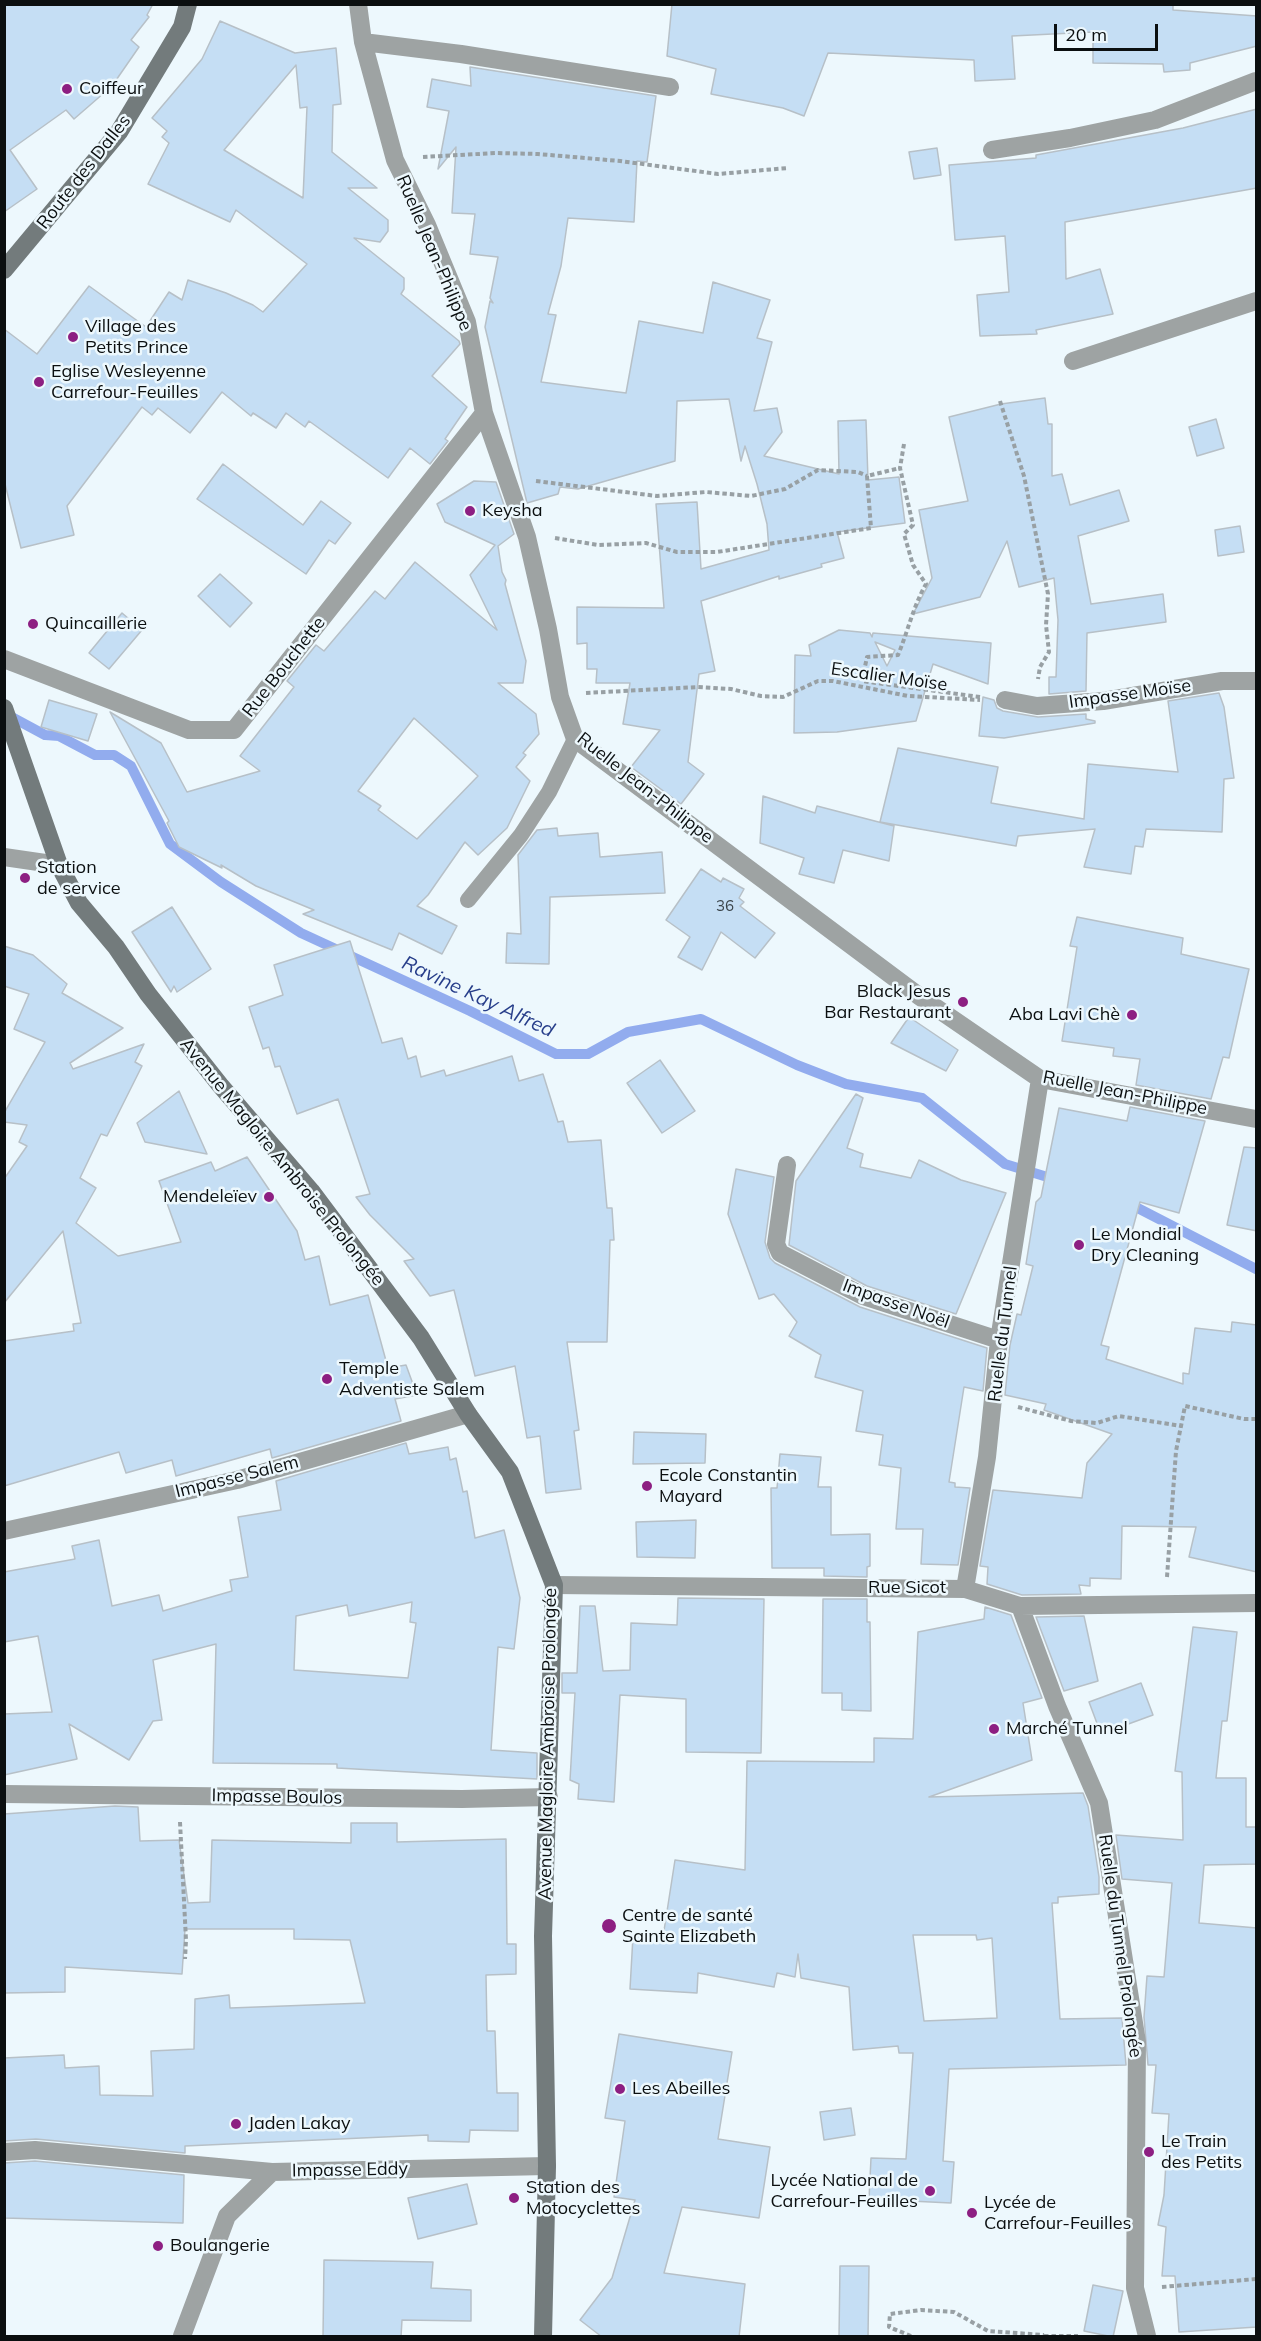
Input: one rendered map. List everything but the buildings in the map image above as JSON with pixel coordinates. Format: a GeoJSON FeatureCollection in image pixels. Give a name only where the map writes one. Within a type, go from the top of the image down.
{"type":"FeatureCollection","features":[{"type":"Feature","properties":{"kind":"street","name":"Route des Dalles"},"geometry":{"type":"LineString","coordinates":[[4,270],[119,132],[182,27],[188,4]]}},
{"type":"Feature","properties":{"kind":"street","name":"Ruelle Jean-Philippe"},"geometry":{"type":"LineString","coordinates":[[358,4],[363,42],[395,160],[427,225],[467,322],[484,413],[527,537],[548,629],[560,698],[575,739],[919,996],[1040,1078],[1257,1119]]}},
{"type":"Feature","properties":{"kind":"street"},"geometry":{"type":"LineString","coordinates":[[363,42],[461,54],[670,87]]}},
{"type":"Feature","properties":{"kind":"street"},"geometry":{"type":"LineString","coordinates":[[992,150],[1155,120],[1257,81]]}},
{"type":"Feature","properties":{"kind":"street"},"geometry":{"type":"LineString","coordinates":[[1073,361],[1257,301]]}},
{"type":"Feature","properties":{"kind":"street","name":"Rue Bouchette"},"geometry":{"type":"LineString","coordinates":[[4,659],[189,730],[234,730],[484,413]]}},
{"type":"Feature","properties":{"kind":"street","name":"Impasse Moïse"},"geometry":{"type":"LineString","coordinates":[[1005,700],[1037,706],[1102,701],[1222,681],[1257,681]]}},
{"type":"Feature","properties":{"kind":"street","name":"Avenue Magloire Ambroise Prolongée"},"geometry":{"type":"LineString","coordinates":[[6,719],[59,865],[78,903],[116,947],[148,994],[220,1085],[311,1191],[414,1329],[468,1414],[510,1472],[554,1585],[543,1936],[547,2166],[543,2337]]}},
{"type":"Feature","properties":{"kind":"street"},"geometry":{"type":"LineString","coordinates":[[4,857],[59,865]]}},
{"type":"Feature","properties":{"kind":"street","name":"Ruelle du Tunnel"},"geometry":{"type":"LineString","coordinates":[[965,1589],[994,1400],[999,1340],[1040,1078]]}},
{"type":"Feature","properties":{"kind":"street","name":"Impasse Noël"},"geometry":{"type":"LineString","coordinates":[[787,1165],[776,1244],[780,1253],[863,1296],[999,1340]]}},
{"type":"Feature","properties":{"kind":"street","name":"Impasse Salem"},"geometry":{"type":"LineString","coordinates":[[4,1531],[237,1480],[468,1414]]}},
{"type":"Feature","properties":{"kind":"street","name":"Rue Sicot"},"geometry":{"type":"LineString","coordinates":[[554,1585],[965,1589],[1020,1606],[1257,1603]]}},
{"type":"Feature","properties":{"kind":"street","name":"Ruelle du Tunnel Prolongée"},"geometry":{"type":"LineString","coordinates":[[1020,1606],[1057,1706],[1099,1803],[1137,2042],[1135,2289],[1147,2337]]}},
{"type":"Feature","properties":{"kind":"street","name":"Impasse Boulos"},"geometry":{"type":"LineString","coordinates":[[4,1794],[462,1799],[549,1797]]}},
{"type":"Feature","properties":{"kind":"street"},"geometry":{"type":"LineString","coordinates":[[4,2152],[35,2150],[272,2172]]}},
{"type":"Feature","properties":{"kind":"street","name":"Impasse Eddy"},"geometry":{"type":"LineString","coordinates":[[182,2337],[228,2216],[272,2172],[547,2166]]}},
{"type":"Feature","properties":{"kind":"lane"},"geometry":{"type":"LineString","coordinates":[[468,900],[521,835],[549,792],[575,739]]}},
{"type":"Feature","properties":{"kind":"path"},"geometry":{"type":"LineString","coordinates":[[395,160],[496,153],[620,160],[718,174],[788,168]]}},
{"type":"Feature","properties":{"kind":"path"},"geometry":{"type":"LineString","coordinates":[[1000,401],[1024,476],[1048,594],[1046,625],[1049,652],[1040,667],[1037,706]]}},
{"type":"Feature","properties":{"kind":"path"},"geometry":{"type":"LineString","coordinates":[[903,444],[900,468],[913,525],[904,534],[913,565],[926,584],[911,613],[909,628],[898,655],[867,657],[862,681],[1005,700]]}},
{"type":"Feature","properties":{"kind":"path"},"geometry":{"type":"LineString","coordinates":[[508,479],[573,484],[657,496],[706,492],[751,496],[785,489],[818,470],[858,472],[867,476],[900,468]]}},
{"type":"Feature","properties":{"kind":"path"},"geometry":{"type":"LineString","coordinates":[[527,537],[568,538],[597,545],[646,543],[677,552],[717,552],[871,528],[867,476]]}},
{"type":"Feature","properties":{"kind":"path","name":"Escalier Moïse"},"geometry":{"type":"LineString","coordinates":[[560,698],[600,691],[698,687],[731,689],[761,696],[783,697],[818,681],[833,681],[908,696],[1005,700]]}},
{"type":"Feature","properties":{"kind":"path"},"geometry":{"type":"LineString","coordinates":[[994,1400],[1071,1421],[1097,1423],[1119,1416],[1181,1426]]}},
{"type":"Feature","properties":{"kind":"path"},"geometry":{"type":"LineString","coordinates":[[1165,1605],[1176,1451],[1185,1406],[1244,1419],[1257,1419]]}},
{"type":"Feature","properties":{"kind":"path"},"geometry":{"type":"LineString","coordinates":[[177,1796],[183,1840],[185,1959]]}},
{"type":"Feature","properties":{"kind":"path"},"geometry":{"type":"LineString","coordinates":[[1135,2289],[1257,2279]]}},
{"type":"Feature","properties":{"kind":"path"},"geometry":{"type":"LineString","coordinates":[[911,2337],[889,2327],[890,2314],[921,2310],[954,2312],[988,2331],[1078,2337]]}},
{"type":"Feature","properties":{"kind":"waterway","name":"Ravine Kay Alfred"},"geometry":{"type":"LineString","coordinates":[[6,714],[45,735],[59,736],[95,755],[114,755],[131,766],[170,844],[221,882],[301,933],[470,1011],[556,1054],[588,1054],[628,1032],[701,1019],[797,1065],[846,1084],[922,1098],[1005,1164],[1057,1180]]}},
{"type":"Feature","properties":{"kind":"waterway","name":"Ravine Kay Alfred"},"geometry":{"type":"LineString","coordinates":[[1126,1202],[1256,1269]]}},
{"type":"Feature","properties":{"kind":"place","name":"Coiffeur"},"geometry":{"type":"Point","coordinates":[67,89]}},
{"type":"Feature","properties":{"kind":"place","name":"Village des Petits Prince"},"geometry":{"type":"Point","coordinates":[73,337]}},
{"type":"Feature","properties":{"kind":"place","name":"Eglise Wesleyenne Carrefour-Feuilles"},"geometry":{"type":"Point","coordinates":[39,382]}},
{"type":"Feature","properties":{"kind":"place","name":"Keysha"},"geometry":{"type":"Point","coordinates":[470,511]}},
{"type":"Feature","properties":{"kind":"place","name":"Quincaillerie"},"geometry":{"type":"Point","coordinates":[33,624]}},
{"type":"Feature","properties":{"kind":"place","name":"Station de service"},"geometry":{"type":"Point","coordinates":[25,878]}},
{"type":"Feature","properties":{"kind":"place","name":"Black Jesus Bar Restaurant"},"geometry":{"type":"Point","coordinates":[963,1002]}},
{"type":"Feature","properties":{"kind":"place","name":"Aba Lavi Chè"},"geometry":{"type":"Point","coordinates":[1132,1015]}},
{"type":"Feature","properties":{"kind":"place","name":"Mendeleïev"},"geometry":{"type":"Point","coordinates":[269,1197]}},
{"type":"Feature","properties":{"kind":"place","name":"Le Mondial Dry Cleaning"},"geometry":{"type":"Point","coordinates":[1079,1245]}},
{"type":"Feature","properties":{"kind":"place","name":"Temple Adventiste Salem"},"geometry":{"type":"Point","coordinates":[327,1379]}},
{"type":"Feature","properties":{"kind":"place","name":"Ecole Constantin Mayard"},"geometry":{"type":"Point","coordinates":[647,1486]}},
{"type":"Feature","properties":{"kind":"place","name":"Marché Tunnel"},"geometry":{"type":"Point","coordinates":[994,1729]}},
{"type":"Feature","properties":{"kind":"place","name":"Centre de santé Sainte Elizabeth"},"geometry":{"type":"Point","coordinates":[609,1926]}},
{"type":"Feature","properties":{"kind":"place","name":"Les Abeilles"},"geometry":{"type":"Point","coordinates":[620,2089]}},
{"type":"Feature","properties":{"kind":"place","name":"Jaden Lakay"},"geometry":{"type":"Point","coordinates":[236,2124]}},
{"type":"Feature","properties":{"kind":"place","name":"Le Train des Petits"},"geometry":{"type":"Point","coordinates":[1149,2152]}},
{"type":"Feature","properties":{"kind":"place","name":"Lycée National de Carrefour-Feuilles"},"geometry":{"type":"Point","coordinates":[930,2191]}},
{"type":"Feature","properties":{"kind":"place","name":"Station des Motocyclettes"},"geometry":{"type":"Point","coordinates":[514,2198]}},
{"type":"Feature","properties":{"kind":"place","name":"Lycée de Carrefour-Feuilles"},"geometry":{"type":"Point","coordinates":[972,2213]}},
{"type":"Feature","properties":{"kind":"place","name":"Boulangerie"},"geometry":{"type":"Point","coordinates":[158,2246]}}]}
